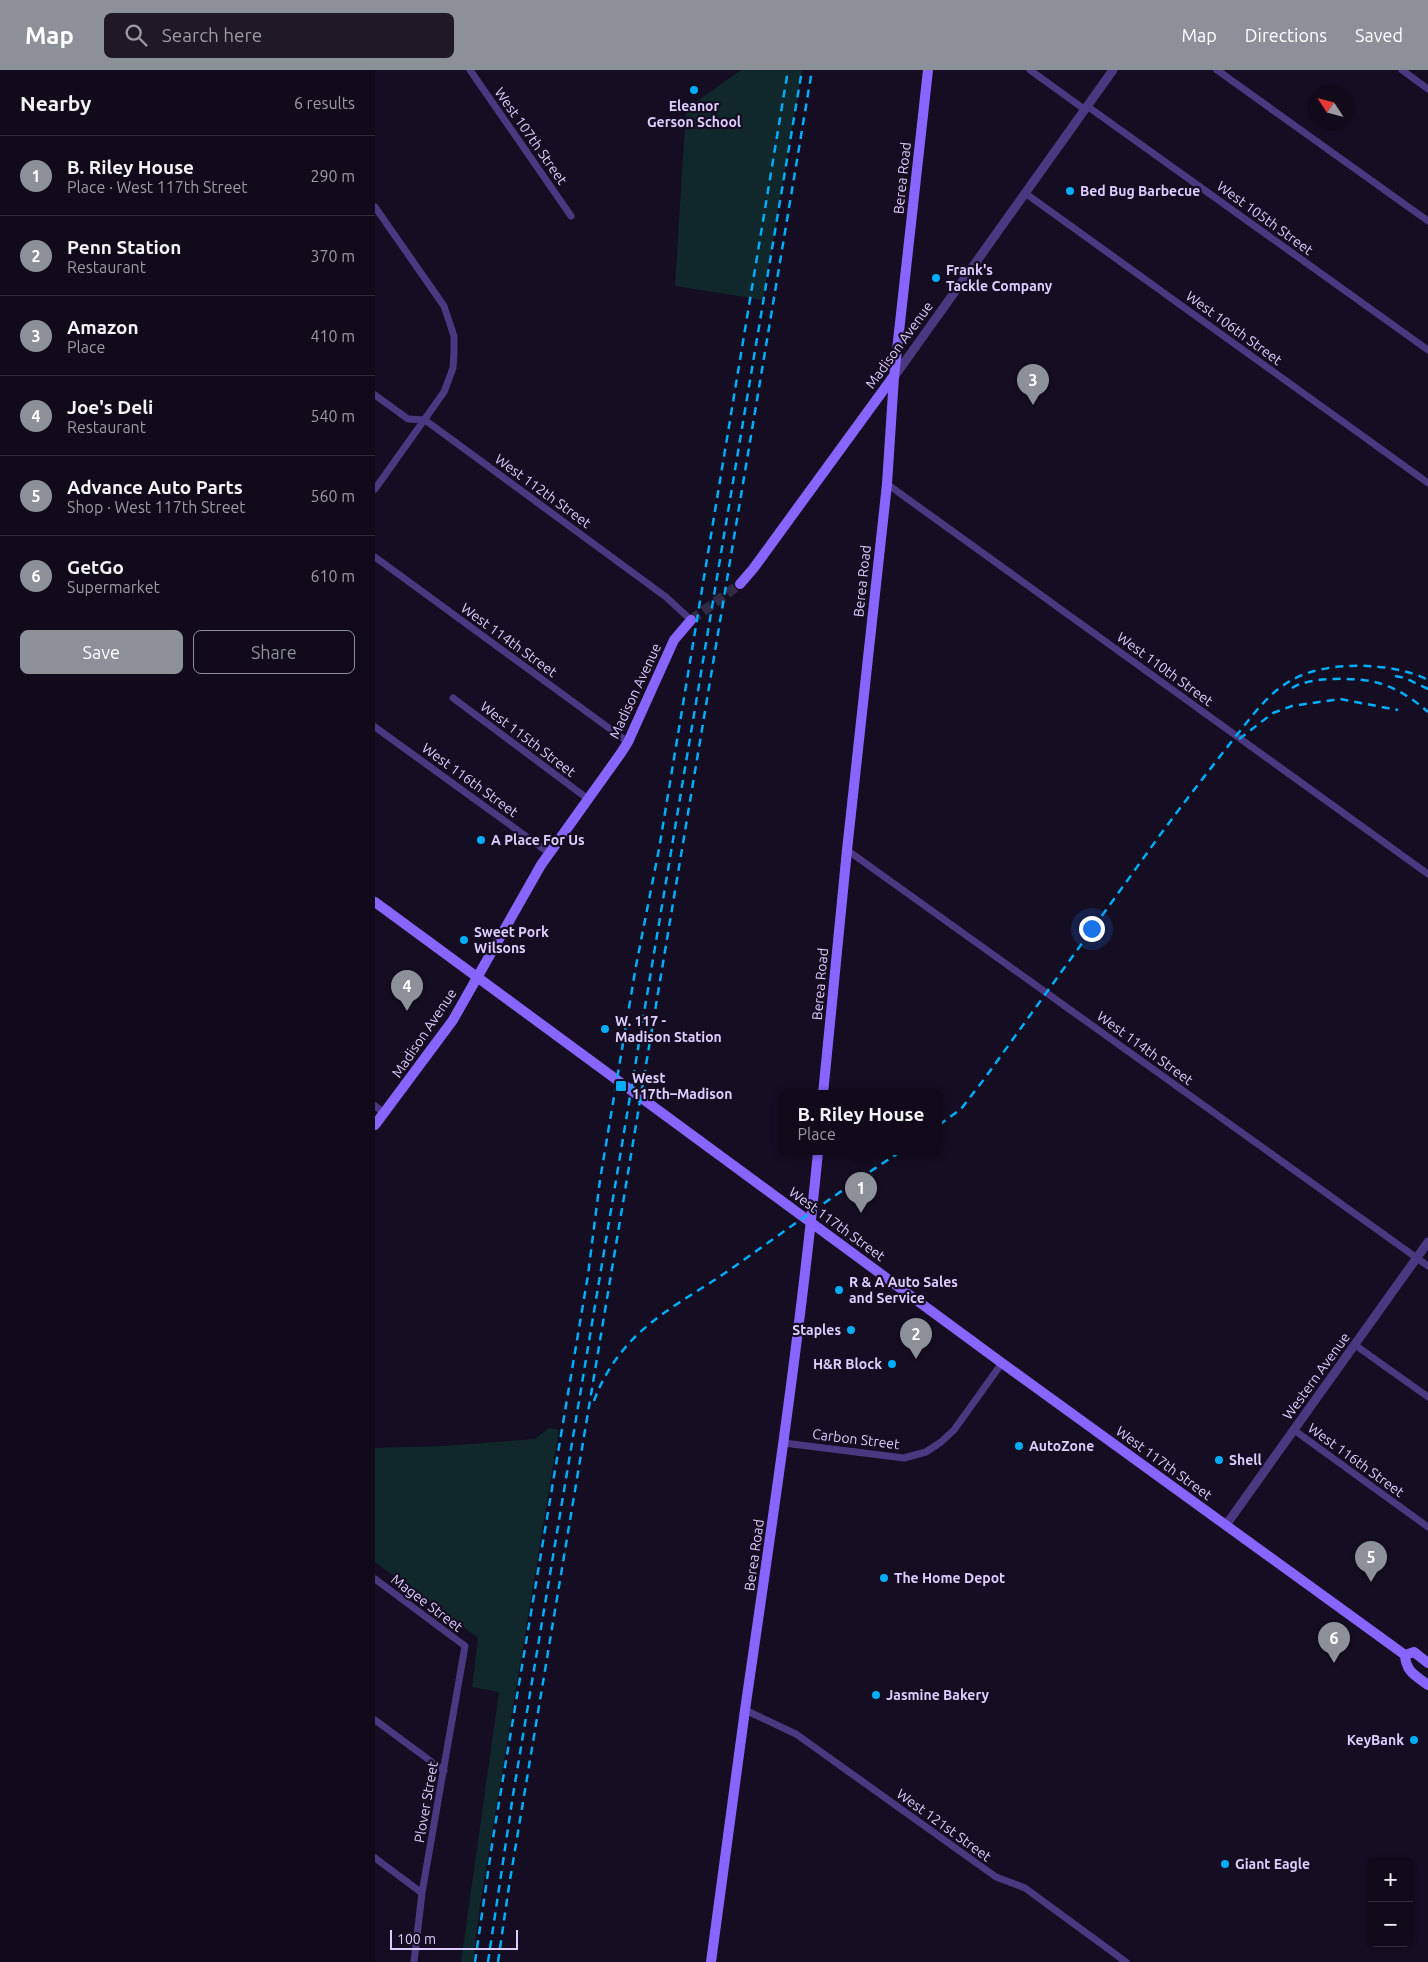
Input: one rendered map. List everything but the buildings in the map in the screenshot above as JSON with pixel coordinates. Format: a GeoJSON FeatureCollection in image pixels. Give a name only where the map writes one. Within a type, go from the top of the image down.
{"type":"FeatureCollection","features":[{"type":"Feature","properties":{"kind":"main road","name":"Berea Road"},"geometry":{"type":"LineString","coordinates":[[823,1090],[847,850],[887,484],[894,376],[928,70]]}},
{"type":"Feature","properties":{"kind":"main road","name":"Madison Avenue"},"geometry":{"type":"LineString","coordinates":[[740,584],[753,569],[894,376]]}},
{"type":"Feature","properties":{"kind":"main road","name":"Madison Avenue"},"geometry":{"type":"LineString","coordinates":[[375,1125],[453,1020],[533,878],[627,742],[674,640],[691,620]]}},
{"type":"Feature","properties":{"kind":"main road","name":"West 117th Street"},"geometry":{"type":"LineString","coordinates":[[375,902],[1002,1363],[1405,1655]]}},
{"type":"Feature","properties":{"kind":"main road","name":"Berea Road"},"geometry":{"type":"LineString","coordinates":[[711,1962],[784,1443],[818,1155]]}},
{"type":"Feature","properties":{"kind":"main road","name":"West 117th Street"},"geometry":{"type":"LineString","coordinates":[[1405,1655],[1414,1652],[1428,1662]]}},
{"type":"Feature","properties":{"kind":"main road","name":"West 117th Street"},"geometry":{"type":"LineString","coordinates":[[1405,1655],[1405,1666],[1428,1685]]}},
{"type":"Feature","properties":{"kind":"street","name":"West 107th Street"},"geometry":{"type":"LineString","coordinates":[[470,70],[571,216]]}},
{"type":"Feature","properties":{"kind":"street","name":"West 105th Street"},"geometry":{"type":"LineString","coordinates":[[1030,70],[1428,350]]}},
{"type":"Feature","properties":{"kind":"street","name":"Madison Avenue"},"geometry":{"type":"LineString","coordinates":[[894,376],[1113,70]]}},
{"type":"Feature","properties":{"kind":"street"},"geometry":{"type":"LineString","coordinates":[[1217,70],[1428,221]]}},
{"type":"Feature","properties":{"kind":"street"},"geometry":{"type":"LineString","coordinates":[[1401,70],[1428,89]]}},
{"type":"Feature","properties":{"kind":"street","name":"West 106th Street"},"geometry":{"type":"LineString","coordinates":[[1025,193],[1428,483]]}},
{"type":"Feature","properties":{"kind":"street"},"geometry":{"type":"LineString","coordinates":[[375,207],[445,306],[454,336],[453,368],[444,392],[375,489]]}},
{"type":"Feature","properties":{"kind":"street","name":"West 112th Street"},"geometry":{"type":"LineString","coordinates":[[375,395],[408,419],[425,420],[666,597],[691,620]]}},
{"type":"Feature","properties":{"kind":"street","name":"West 110th Street"},"geometry":{"type":"LineString","coordinates":[[887,484],[1428,874]]}},
{"type":"Feature","properties":{"kind":"street","name":"West 114th Street"},"geometry":{"type":"LineString","coordinates":[[375,557],[627,742]]}},
{"type":"Feature","properties":{"kind":"street","name":"West 115th Street"},"geometry":{"type":"LineString","coordinates":[[453,698],[588,799]]}},
{"type":"Feature","properties":{"kind":"street","name":"West 116th Street"},"geometry":{"type":"LineString","coordinates":[[375,727],[549,853]]}},
{"type":"Feature","properties":{"kind":"street","name":"West 114th Street"},"geometry":{"type":"LineString","coordinates":[[847,850],[1428,1266]]}},
{"type":"Feature","properties":{"kind":"street"},"geometry":{"type":"LineString","coordinates":[[375,1106],[384,1113]]}},
{"type":"Feature","properties":{"kind":"street","name":"Western Avenue"},"geometry":{"type":"LineString","coordinates":[[1226,1525],[1428,1242]]}},
{"type":"Feature","properties":{"kind":"street"},"geometry":{"type":"LineString","coordinates":[[1355,1345],[1428,1397]]}},
{"type":"Feature","properties":{"kind":"street","name":"Carbon Street"},"geometry":{"type":"LineString","coordinates":[[784,1443],[904,1458],[926,1452],[954,1430],[1002,1363]]}},
{"type":"Feature","properties":{"kind":"street","name":"West 116th Street"},"geometry":{"type":"LineString","coordinates":[[1294,1430],[1428,1527]]}},
{"type":"Feature","properties":{"kind":"street","name":"Magee Street"},"geometry":{"type":"LineString","coordinates":[[375,1579],[465,1646]]}},
{"type":"Feature","properties":{"kind":"street","name":"Plover Street"},"geometry":{"type":"LineString","coordinates":[[414,1962],[422,1893],[465,1646]]}},
{"type":"Feature","properties":{"kind":"street","name":"West 121st Street"},"geometry":{"type":"LineString","coordinates":[[745,1710],[797,1734],[996,1877],[1025,1888],[1125,1962]]}},
{"type":"Feature","properties":{"kind":"street"},"geometry":{"type":"LineString","coordinates":[[375,1720],[444,1771]]}},
{"type":"Feature","properties":{"kind":"street"},"geometry":{"type":"LineString","coordinates":[[375,1858],[422,1893]]}},
{"type":"Feature","properties":{"kind":"green space"},"geometry":{"type":"Polygon","coordinates":[[[741,70],[802,70],[763,300],[675,286],[686,109],[741,70]]]}},
{"type":"Feature","properties":{"kind":"green space"},"geometry":{"type":"Polygon","coordinates":[[[549,1428],[559,1430],[480,1905],[473,1962],[461,1962],[499,1692],[472,1687],[478,1638],[375,1562],[375,1448],[443,1446],[535,1439],[549,1428]]]}},
{"type":"Feature","properties":{"kind":"tunnel"},"geometry":{"type":"LineString","coordinates":[[691,620],[740,584]]}},
{"type":"Feature","properties":{"kind":"railway"},"geometry":{"type":"LineString","coordinates":[[475,1962],[493,1838],[588,1275],[600,1180],[636,966],[659,849],[788,70]]}},
{"type":"Feature","properties":{"kind":"railway"},"geometry":{"type":"LineString","coordinates":[[488,1962],[513,1795],[802,70]]}},
{"type":"Feature","properties":{"kind":"railway"},"geometry":{"type":"LineString","coordinates":[[498,1962],[509,1886],[812,70]]}},
{"type":"Feature","properties":{"kind":"railway"},"geometry":{"type":"LineString","coordinates":[[942,1123],[961,1109],[985,1078],[1169,822],[1268,698],[1292,680],[1323,669],[1341,666],[1379,667],[1414,674],[1428,680]]}},
{"type":"Feature","properties":{"kind":"railway"},"geometry":{"type":"LineString","coordinates":[[1395,676],[1405,678],[1428,689]]}},
{"type":"Feature","properties":{"kind":"railway"},"geometry":{"type":"LineString","coordinates":[[1292,688],[1311,681],[1336,679],[1362,680],[1389,686],[1412,699],[1428,712]]}},
{"type":"Feature","properties":{"kind":"railway"},"geometry":{"type":"LineString","coordinates":[[1239,739],[1273,713],[1292,706],[1340,699],[1398,710]]}},
{"type":"Feature","properties":{"kind":"railway"},"geometry":{"type":"LineString","coordinates":[[594,1401],[605,1376],[620,1353],[654,1320],[896,1155]]}},
{"type":"Feature","properties":{"kind":"place","name":"Eleanor Gerson School"},"geometry":{"type":"Point","coordinates":[694,90]}},
{"type":"Feature","properties":{"kind":"place","name":"Bed Bug Barbecue"},"geometry":{"type":"Point","coordinates":[1070,191]}},
{"type":"Feature","properties":{"kind":"place","name":"Frank's Tackle Company"},"geometry":{"type":"Point","coordinates":[936,278]}},
{"type":"Feature","properties":{"kind":"place","name":"Amazon"},"geometry":{"type":"Point","coordinates":[1033,405]}},
{"type":"Feature","properties":{"kind":"place","name":"A Place For Us"},"geometry":{"type":"Point","coordinates":[481,840]}},
{"type":"Feature","properties":{"kind":"place","name":"Sweet Pork Wilsons"},"geometry":{"type":"Point","coordinates":[464,940]}},
{"type":"Feature","properties":{"kind":"place","name":"Joe's Deli"},"geometry":{"type":"Point","coordinates":[407,1011]}},
{"type":"Feature","properties":{"kind":"place","name":"W. 117 - Madison Station"},"geometry":{"type":"Point","coordinates":[605,1029]}},
{"type":"Feature","properties":{"kind":"place","name":"West 117th–Madison"},"geometry":{"type":"Point","coordinates":[621,1086]}},
{"type":"Feature","properties":{"kind":"place","name":"B. Riley House"},"geometry":{"type":"Point","coordinates":[861,1213]}},
{"type":"Feature","properties":{"kind":"place","name":"R & A Auto Sales and Service"},"geometry":{"type":"Point","coordinates":[839,1290]}},
{"type":"Feature","properties":{"kind":"place","name":"Staples"},"geometry":{"type":"Point","coordinates":[851,1330]}},
{"type":"Feature","properties":{"kind":"place","name":"Penn Station"},"geometry":{"type":"Point","coordinates":[916,1359]}},
{"type":"Feature","properties":{"kind":"place","name":"H&R Block"},"geometry":{"type":"Point","coordinates":[892,1364]}},
{"type":"Feature","properties":{"kind":"place","name":"AutoZone"},"geometry":{"type":"Point","coordinates":[1019,1446]}},
{"type":"Feature","properties":{"kind":"place","name":"Shell"},"geometry":{"type":"Point","coordinates":[1219,1460]}},
{"type":"Feature","properties":{"kind":"place","name":"The Home Depot"},"geometry":{"type":"Point","coordinates":[884,1578]}},
{"type":"Feature","properties":{"kind":"place","name":"Advance Auto Parts"},"geometry":{"type":"Point","coordinates":[1371,1582]}},
{"type":"Feature","properties":{"kind":"place","name":"GetGo"},"geometry":{"type":"Point","coordinates":[1334,1663]}},
{"type":"Feature","properties":{"kind":"place","name":"Jasmine Bakery"},"geometry":{"type":"Point","coordinates":[876,1695]}},
{"type":"Feature","properties":{"kind":"place","name":"KeyBank"},"geometry":{"type":"Point","coordinates":[1414,1740]}},
{"type":"Feature","properties":{"kind":"place","name":"Giant Eagle"},"geometry":{"type":"Point","coordinates":[1225,1864]}}]}
